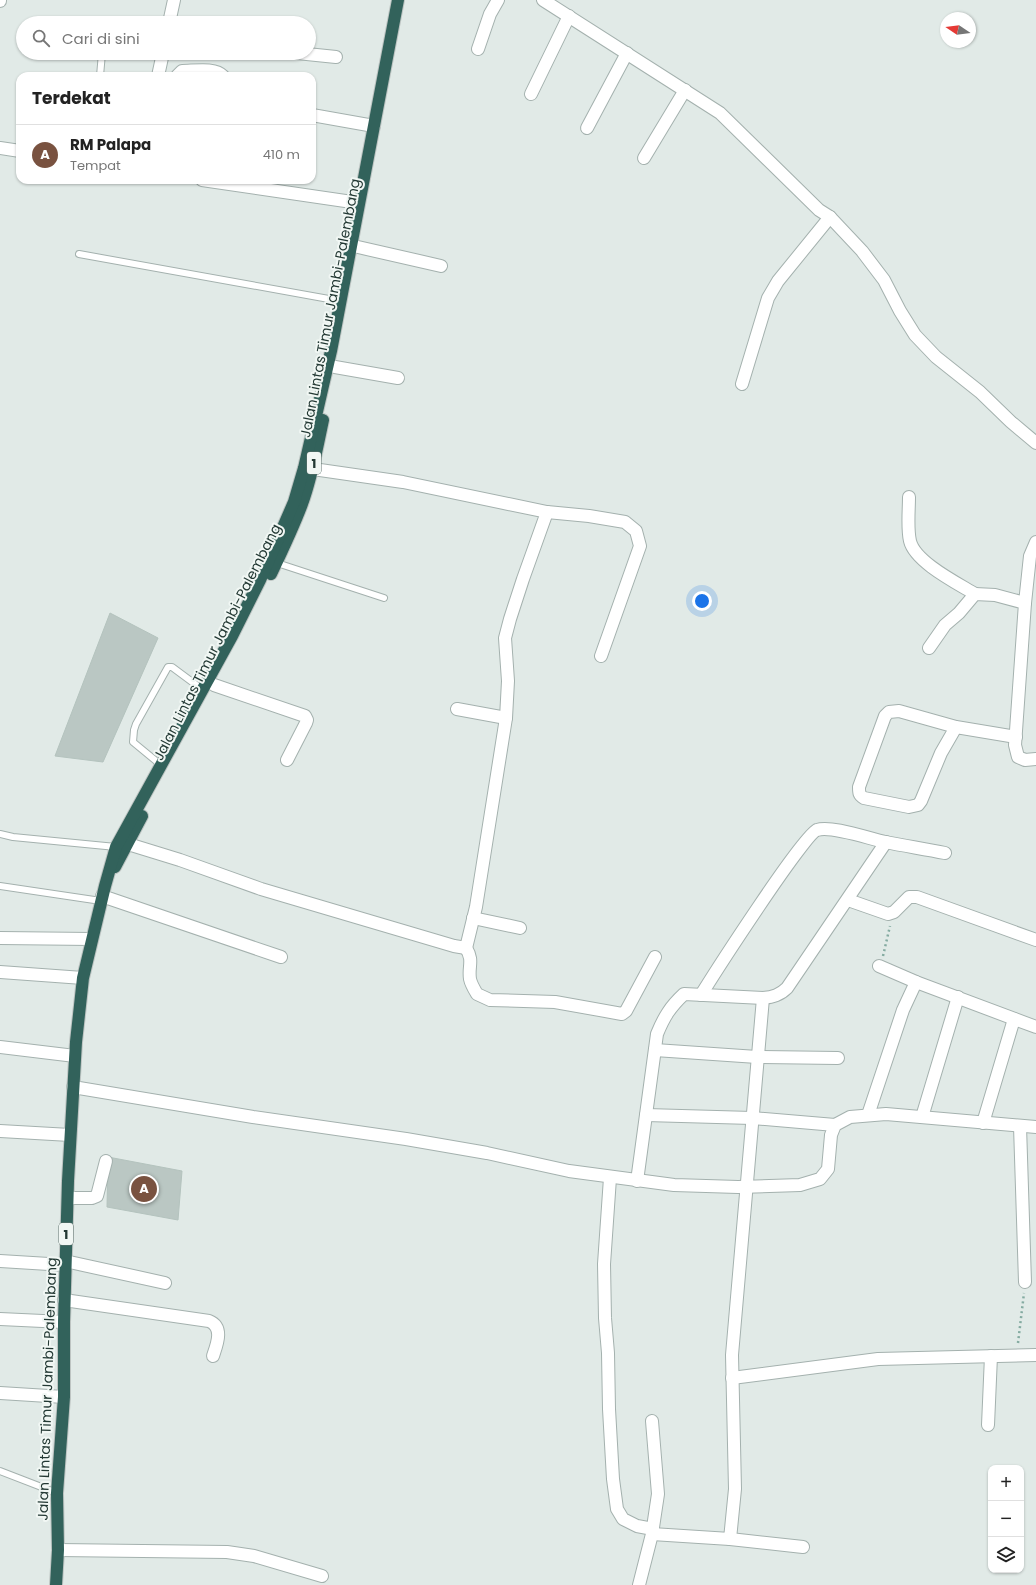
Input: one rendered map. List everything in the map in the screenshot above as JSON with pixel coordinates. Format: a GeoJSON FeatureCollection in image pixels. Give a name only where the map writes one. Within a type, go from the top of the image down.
{"type":"FeatureCollection","features":[{"type":"Feature","properties":{"kind":"highway","name":"Jalan Lintas Timur Jambi-Palembang"},"geometry":{"type":"LineString","coordinates":[[103,894],[208,687],[260,580],[294,502],[306,460],[340,301],[398,0]]}},
{"type":"Feature","properties":{"kind":"highway","name":"Jalan Lintas Timur Jambi-Palembang"},"geometry":{"type":"LineString","coordinates":[[56,1585],[58,1550],[57,1493],[64,1397],[64,1300],[70,1135],[75,1056],[83,978],[116,847],[161,765],[208,687],[277,562],[303,503],[313,469],[335,367],[405,0]]}},
{"type":"Feature","properties":{"kind":"street"},"geometry":{"type":"LineString","coordinates":[[171,16],[174,0]]}},
{"type":"Feature","properties":{"kind":"street"},"geometry":{"type":"LineString","coordinates":[[478,49],[490,14],[498,0]]}},
{"type":"Feature","properties":{"kind":"street"},"geometry":{"type":"LineString","coordinates":[[543,0],[720,113],[819,210],[830,217],[862,251],[884,280],[900,311],[915,335],[936,357],[980,392],[1011,422],[1036,443]]}},
{"type":"Feature","properties":{"kind":"street"},"geometry":{"type":"LineString","coordinates":[[530,94],[569,16]]}},
{"type":"Feature","properties":{"kind":"street"},"geometry":{"type":"LineString","coordinates":[[587,128],[627,53]]}},
{"type":"Feature","properties":{"kind":"street"},"geometry":{"type":"LineString","coordinates":[[316,55],[336,57]]}},
{"type":"Feature","properties":{"kind":"street"},"geometry":{"type":"LineString","coordinates":[[159,72],[161,60]]}},
{"type":"Feature","properties":{"kind":"street"},"geometry":{"type":"LineString","coordinates":[[181,72],[217,72]]}},
{"type":"Feature","properties":{"kind":"street"},"geometry":{"type":"LineString","coordinates":[[644,158],[685,90]]}},
{"type":"Feature","properties":{"kind":"street"},"geometry":{"type":"LineString","coordinates":[[316,116],[374,126]]}},
{"type":"Feature","properties":{"kind":"street"},"geometry":{"type":"LineString","coordinates":[[0,148],[16,150]]}},
{"type":"Feature","properties":{"kind":"street"},"geometry":{"type":"LineString","coordinates":[[229,184],[359,203]]}},
{"type":"Feature","properties":{"kind":"street"},"geometry":{"type":"LineString","coordinates":[[742,384],[768,298],[778,281],[830,217]]}},
{"type":"Feature","properties":{"kind":"street"},"geometry":{"type":"LineString","coordinates":[[358,247],[441,266]]}},
{"type":"Feature","properties":{"kind":"street"},"geometry":{"type":"LineString","coordinates":[[335,367],[398,378]]}},
{"type":"Feature","properties":{"kind":"street"},"geometry":{"type":"LineString","coordinates":[[313,469],[403,482],[547,512],[589,516],[624,522],[636,531],[640,546],[601,656]]}},
{"type":"Feature","properties":{"kind":"street"},"geometry":{"type":"LineString","coordinates":[[909,498],[910,542],[916,554],[923,562],[974,594],[995,595],[1025,603]]}},
{"type":"Feature","properties":{"kind":"street"},"geometry":{"type":"LineString","coordinates":[[547,512],[520,586],[505,638],[508,681],[506,718],[473,918],[466,948],[471,956],[470,979],[477,994],[490,1000],[555,1002],[622,1014],[626,1011],[655,957]]}},
{"type":"Feature","properties":{"kind":"street"},"geometry":{"type":"LineString","coordinates":[[1036,542],[1030,556],[1025,603],[1015,746],[1018,757],[1025,760],[1036,759]]}},
{"type":"Feature","properties":{"kind":"street"},"geometry":{"type":"LineString","coordinates":[[929,648],[945,625],[959,613],[974,594]]}},
{"type":"Feature","properties":{"kind":"street"},"geometry":{"type":"LineString","coordinates":[[208,687],[305,716],[307,720],[306,723],[287,760]]}},
{"type":"Feature","properties":{"kind":"street"},"geometry":{"type":"LineString","coordinates":[[456,709],[506,718]]}},
{"type":"Feature","properties":{"kind":"street"},"geometry":{"type":"LineString","coordinates":[[956,727],[941,754],[918,805],[909,807],[864,798],[860,795],[859,787],[885,716],[889,712],[899,711],[956,727],[1016,737]]}},
{"type":"Feature","properties":{"kind":"street"},"geometry":{"type":"LineString","coordinates":[[701,995],[809,836],[816,830],[827,828],[886,842],[945,853]]}},
{"type":"Feature","properties":{"kind":"street"},"geometry":{"type":"LineString","coordinates":[[637,1181],[657,1034],[664,1017],[672,1005],[684,994],[763,998],[773,997],[781,993],[787,988],[886,842]]}},
{"type":"Feature","properties":{"kind":"street"},"geometry":{"type":"LineString","coordinates":[[128,844],[180,860],[262,889],[454,946],[466,948]]}},
{"type":"Feature","properties":{"kind":"street"},"geometry":{"type":"LineString","coordinates":[[103,894],[281,957]]}},
{"type":"Feature","properties":{"kind":"street"},"geometry":{"type":"LineString","coordinates":[[848,900],[883,913],[891,914],[909,897],[917,897],[1036,940]]}},
{"type":"Feature","properties":{"kind":"street"},"geometry":{"type":"LineString","coordinates":[[473,918],[520,928]]}},
{"type":"Feature","properties":{"kind":"street"},"geometry":{"type":"LineString","coordinates":[[0,938],[92,939]]}},
{"type":"Feature","properties":{"kind":"street"},"geometry":{"type":"LineString","coordinates":[[879,966],[916,982],[1036,1027]]}},
{"type":"Feature","properties":{"kind":"street"},"geometry":{"type":"LineString","coordinates":[[0,972],[83,978]]}},
{"type":"Feature","properties":{"kind":"street"},"geometry":{"type":"LineString","coordinates":[[868,1115],[903,1010],[916,982]]}},
{"type":"Feature","properties":{"kind":"street"},"geometry":{"type":"LineString","coordinates":[[922,1117],[958,997]]}},
{"type":"Feature","properties":{"kind":"street"},"geometry":{"type":"LineString","coordinates":[[730,1538],[735,1489],[732,1355],[763,998]]}},
{"type":"Feature","properties":{"kind":"street"},"geometry":{"type":"LineString","coordinates":[[983,1122],[1014,1019]]}},
{"type":"Feature","properties":{"kind":"street"},"geometry":{"type":"LineString","coordinates":[[0,1046],[75,1056]]}},
{"type":"Feature","properties":{"kind":"street"},"geometry":{"type":"LineString","coordinates":[[655,1050],[757,1057],[838,1058]]}},
{"type":"Feature","properties":{"kind":"street"},"geometry":{"type":"LineString","coordinates":[[73,1087],[253,1117],[414,1140],[610,1178],[674,1185],[746,1187],[800,1185],[820,1179],[828,1169],[831,1135],[835,1125]]}},
{"type":"Feature","properties":{"kind":"street"},"geometry":{"type":"LineString","coordinates":[[646,1115],[752,1118],[835,1125],[850,1117],[886,1114],[1036,1127]]}},
{"type":"Feature","properties":{"kind":"street"},"geometry":{"type":"LineString","coordinates":[[1020,1126],[1025,1282]]}},
{"type":"Feature","properties":{"kind":"street"},"geometry":{"type":"LineString","coordinates":[[0,1131],[70,1135]]}},
{"type":"Feature","properties":{"kind":"street"},"geometry":{"type":"LineString","coordinates":[[68,1198],[92,1198],[97,1196],[106,1161]]}},
{"type":"Feature","properties":{"kind":"street"},"geometry":{"type":"LineString","coordinates":[[610,1178],[604,1264],[609,1409],[616,1509],[622,1519],[652,1532],[730,1538],[803,1548]]}},
{"type":"Feature","properties":{"kind":"street"},"geometry":{"type":"LineString","coordinates":[[0,1261],[65,1263],[165,1284]]}},
{"type":"Feature","properties":{"kind":"street"},"geometry":{"type":"LineString","coordinates":[[64,1300],[209,1321],[217,1327],[218,1331],[218,1341],[213,1356]]}},
{"type":"Feature","properties":{"kind":"street"},"geometry":{"type":"LineString","coordinates":[[0,1319],[64,1322]]}},
{"type":"Feature","properties":{"kind":"street"},"geometry":{"type":"LineString","coordinates":[[732,1378],[878,1359],[1036,1355]]}},
{"type":"Feature","properties":{"kind":"street"},"geometry":{"type":"LineString","coordinates":[[988,1425],[991,1356]]}},
{"type":"Feature","properties":{"kind":"street"},"geometry":{"type":"LineString","coordinates":[[0,1393],[64,1397]]}},
{"type":"Feature","properties":{"kind":"street"},"geometry":{"type":"LineString","coordinates":[[640,1585],[652,1532],[658,1494],[652,1421]]}},
{"type":"Feature","properties":{"kind":"street"},"geometry":{"type":"LineString","coordinates":[[58,1550],[227,1552],[254,1556],[322,1576]]}},
{"type":"Feature","properties":{"kind":"lane"},"geometry":{"type":"LineString","coordinates":[[100,72],[101,60]]}},
{"type":"Feature","properties":{"kind":"lane"},"geometry":{"type":"LineString","coordinates":[[79,254],[340,301]]}},
{"type":"Feature","properties":{"kind":"lane"},"geometry":{"type":"LineString","coordinates":[[277,562],[384,598]]}},
{"type":"Feature","properties":{"kind":"lane"},"geometry":{"type":"LineString","coordinates":[[161,765],[133,742],[134,730],[147,703],[168,667],[172,667],[208,687]]}},
{"type":"Feature","properties":{"kind":"lane"},"geometry":{"type":"LineString","coordinates":[[0,834],[13,837],[116,847]]}},
{"type":"Feature","properties":{"kind":"lane"},"geometry":{"type":"LineString","coordinates":[[0,886],[103,894]]}},
{"type":"Feature","properties":{"kind":"lane"},"geometry":{"type":"LineString","coordinates":[[0,1471],[57,1493]]}},
{"type":"Feature","properties":{"kind":"path"},"geometry":{"type":"LineString","coordinates":[[879,966],[889,930],[891,914]]}},
{"type":"Feature","properties":{"kind":"path"},"geometry":{"type":"LineString","coordinates":[[1017,1356],[1025,1282]]}},
{"type":"Feature","properties":{"kind":"building"},"geometry":{"type":"Polygon","coordinates":[[[110,613],[158,638],[103,762],[55,756],[110,613]]]}},
{"type":"Feature","properties":{"kind":"building"},"geometry":{"type":"Polygon","coordinates":[[[108,1157],[182,1171],[178,1220],[107,1207],[108,1157]]]}},
{"type":"Feature","properties":{"kind":"place","name":"RM Palapa"},"geometry":{"type":"Point","coordinates":[144,1189]}}]}
